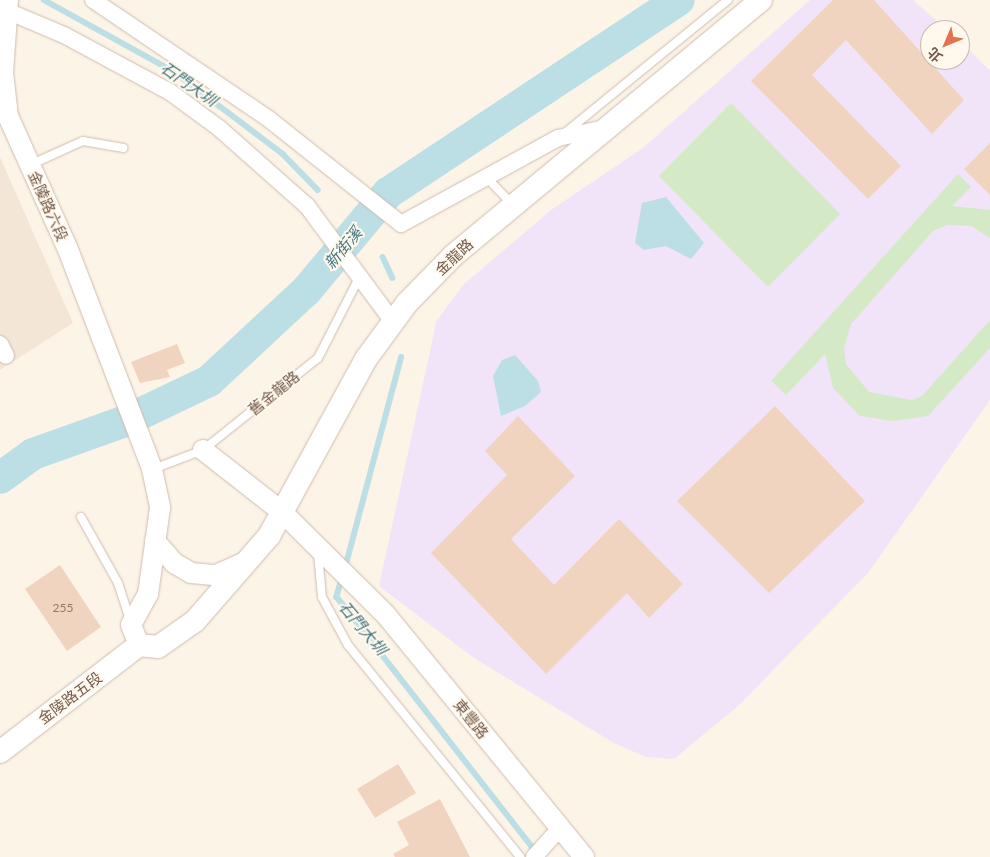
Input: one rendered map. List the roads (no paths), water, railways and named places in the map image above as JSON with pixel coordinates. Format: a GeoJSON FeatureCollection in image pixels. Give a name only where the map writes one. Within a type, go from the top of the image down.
{"type":"FeatureCollection","features":[{"type":"Feature","properties":{"kind":"main road","name":"金龍路"},"geometry":{"type":"LineString","coordinates":[[135,635],[158,648],[195,621],[229,585],[250,559],[282,512],[366,359],[393,322],[454,255],[604,128],[761,0]]}},
{"type":"Feature","properties":{"kind":"main road","name":"金陵路五段"},"geometry":{"type":"LineString","coordinates":[[0,752],[135,635]]}},
{"type":"Feature","properties":{"kind":"street"},"geometry":{"type":"LineString","coordinates":[[93,0],[270,120],[356,191],[401,224],[484,175],[558,138],[604,128]]}},
{"type":"Feature","properties":{"kind":"street"},"geometry":{"type":"LineString","coordinates":[[6,6],[64,35],[183,101],[265,166],[307,206],[355,274],[393,322]]}},
{"type":"Feature","properties":{"kind":"street","name":"金陵路六段"},"geometry":{"type":"LineString","coordinates":[[6,6],[3,73],[4,122],[30,165],[127,402],[152,469]]}},
{"type":"Feature","properties":{"kind":"street"},"geometry":{"type":"LineString","coordinates":[[203,450],[282,512],[323,556]]}},
{"type":"Feature","properties":{"kind":"street"},"geometry":{"type":"LineString","coordinates":[[135,635],[148,594],[160,508],[152,469]]}},
{"type":"Feature","properties":{"kind":"street"},"geometry":{"type":"LineString","coordinates":[[155,541],[174,563],[192,573],[216,575],[250,559]]}},
{"type":"Feature","properties":{"kind":"street","name":"東豐路"},"geometry":{"type":"LineString","coordinates":[[323,556],[386,615],[584,857]]}},
{"type":"Feature","properties":{"kind":"street"},"geometry":{"type":"LineString","coordinates":[[539,852],[560,828]]}},
{"type":"Feature","properties":{"kind":"lane"},"geometry":{"type":"LineString","coordinates":[[558,138],[631,83],[728,0]]}},
{"type":"Feature","properties":{"kind":"lane"},"geometry":{"type":"LineString","coordinates":[[30,165],[83,141],[123,148]]}},
{"type":"Feature","properties":{"kind":"lane"},"geometry":{"type":"LineString","coordinates":[[484,175],[514,206]]}},
{"type":"Feature","properties":{"kind":"lane","name":"舊金龍路"},"geometry":{"type":"LineString","coordinates":[[152,469],[203,450],[318,358],[355,274]]}},
{"type":"Feature","properties":{"kind":"lane"},"geometry":{"type":"LineString","coordinates":[[81,517],[118,583],[135,635]]}},
{"type":"Feature","properties":{"kind":"lane"},"geometry":{"type":"LineString","coordinates":[[323,556],[322,597],[348,645],[520,857]]}},
{"type":"Feature","properties":{"kind":"water"},"geometry":{"type":"Polygon","coordinates":[[[666,197],[704,243],[691,259],[666,246],[644,250],[635,243],[642,203],[666,197]]]}},
{"type":"Feature","properties":{"kind":"water"},"geometry":{"type":"Polygon","coordinates":[[[515,355],[538,381],[541,392],[525,406],[501,416],[493,376],[502,360],[515,355]]]}},
{"type":"Feature","properties":{"kind":"waterway","name":"石門大圳"},"geometry":{"type":"LineString","coordinates":[[44,0],[173,71],[283,154],[318,190]]}},
{"type":"Feature","properties":{"kind":"waterway","name":"新街溪"},"geometry":{"type":"LineString","coordinates":[[0,478],[33,454],[123,422],[209,381],[306,291],[388,193],[679,0]]}},
{"type":"Feature","properties":{"kind":"waterway","name":"石門大圳"},"geometry":{"type":"LineString","coordinates":[[383,257],[393,278]]}},
{"type":"Feature","properties":{"kind":"waterway","name":"石門大圳"},"geometry":{"type":"LineString","coordinates":[[345,568],[401,357]]}},
{"type":"Feature","properties":{"kind":"waterway","name":"石門大圳"},"geometry":{"type":"LineString","coordinates":[[342,579],[337,597],[537,853]]}}]}
